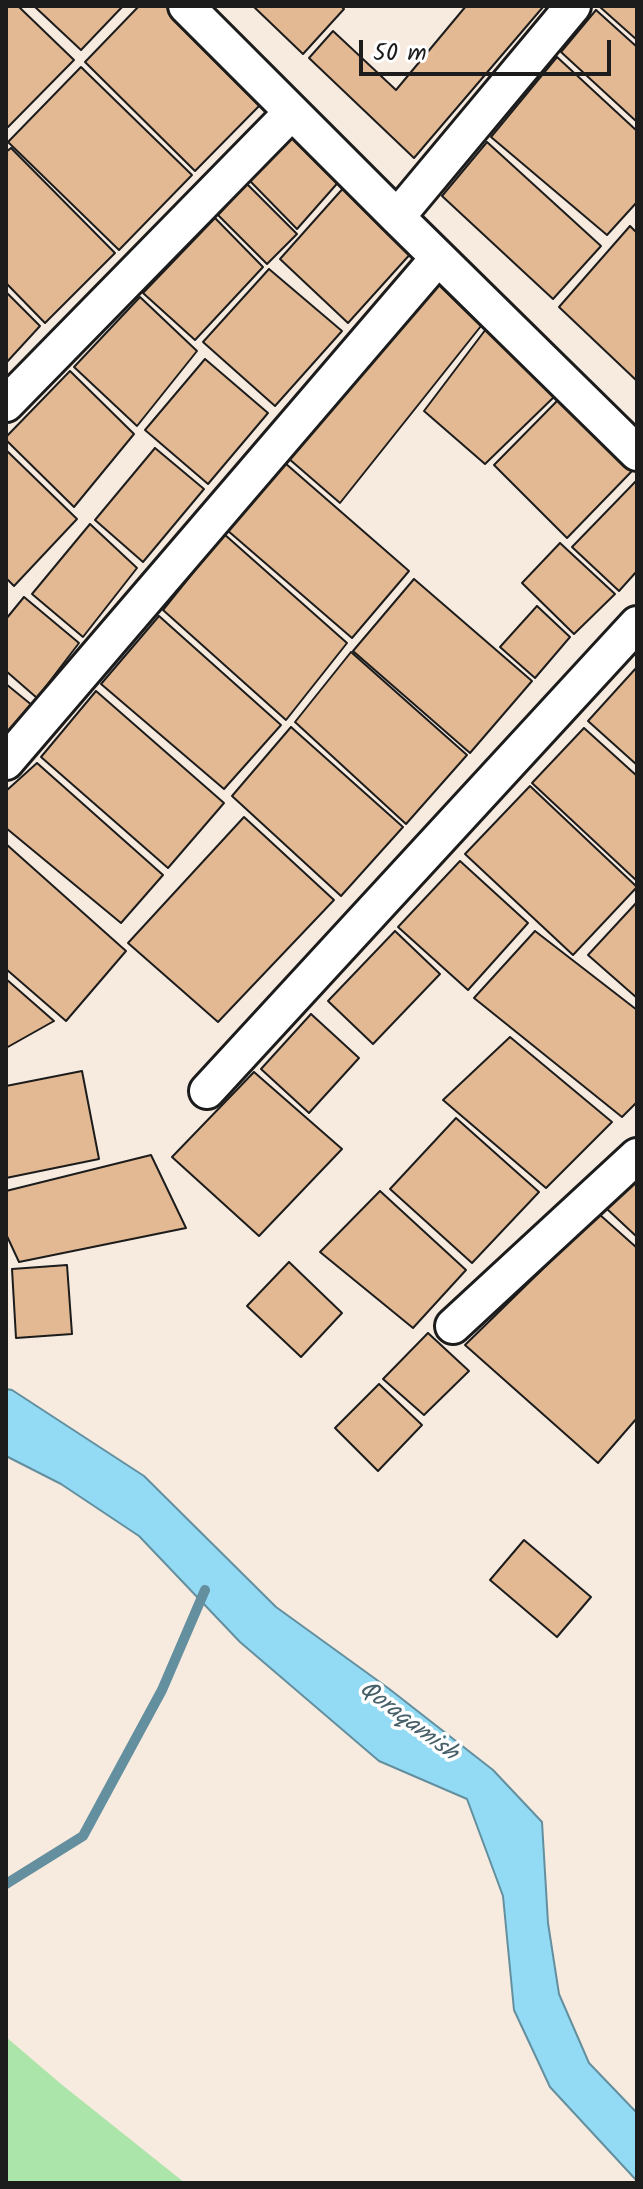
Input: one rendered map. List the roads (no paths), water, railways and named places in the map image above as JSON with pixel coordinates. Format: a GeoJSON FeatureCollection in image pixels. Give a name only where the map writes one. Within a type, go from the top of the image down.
{"type":"FeatureCollection","features":[{"type":"Feature","properties":{"kind":"street"},"geometry":{"type":"LineString","coordinates":[[186,6],[637,453]]}},
{"type":"Feature","properties":{"kind":"street"},"geometry":{"type":"LineString","coordinates":[[397,217],[573,6]]}},
{"type":"Feature","properties":{"kind":"street"},"geometry":{"type":"LineString","coordinates":[[6,404],[292,112]]}},
{"type":"Feature","properties":{"kind":"street"},"geometry":{"type":"LineString","coordinates":[[6,762],[438,258]]}},
{"type":"Feature","properties":{"kind":"street"},"geometry":{"type":"LineString","coordinates":[[207,1091],[637,624]]}},
{"type":"Feature","properties":{"kind":"street"},"geometry":{"type":"LineString","coordinates":[[453,1326],[637,1156]]}},
{"type":"Feature","properties":{"kind":"water","name":"Qoraqamish"},"geometry":{"type":"Polygon","coordinates":[[[6,1389],[144,1476],[276,1607],[388,1688],[493,1770],[542,1822],[548,1923],[559,1994],[589,2063],[637,2113],[637,2181],[550,2087],[514,2010],[503,1896],[467,1799],[379,1761],[240,1642],[139,1536],[61,1484],[6,1456],[6,1389]]]}},
{"type":"Feature","properties":{"kind":"waterway"},"geometry":{"type":"LineString","coordinates":[[6,1884],[83,1836],[162,1690],[205,1590]]}}]}
